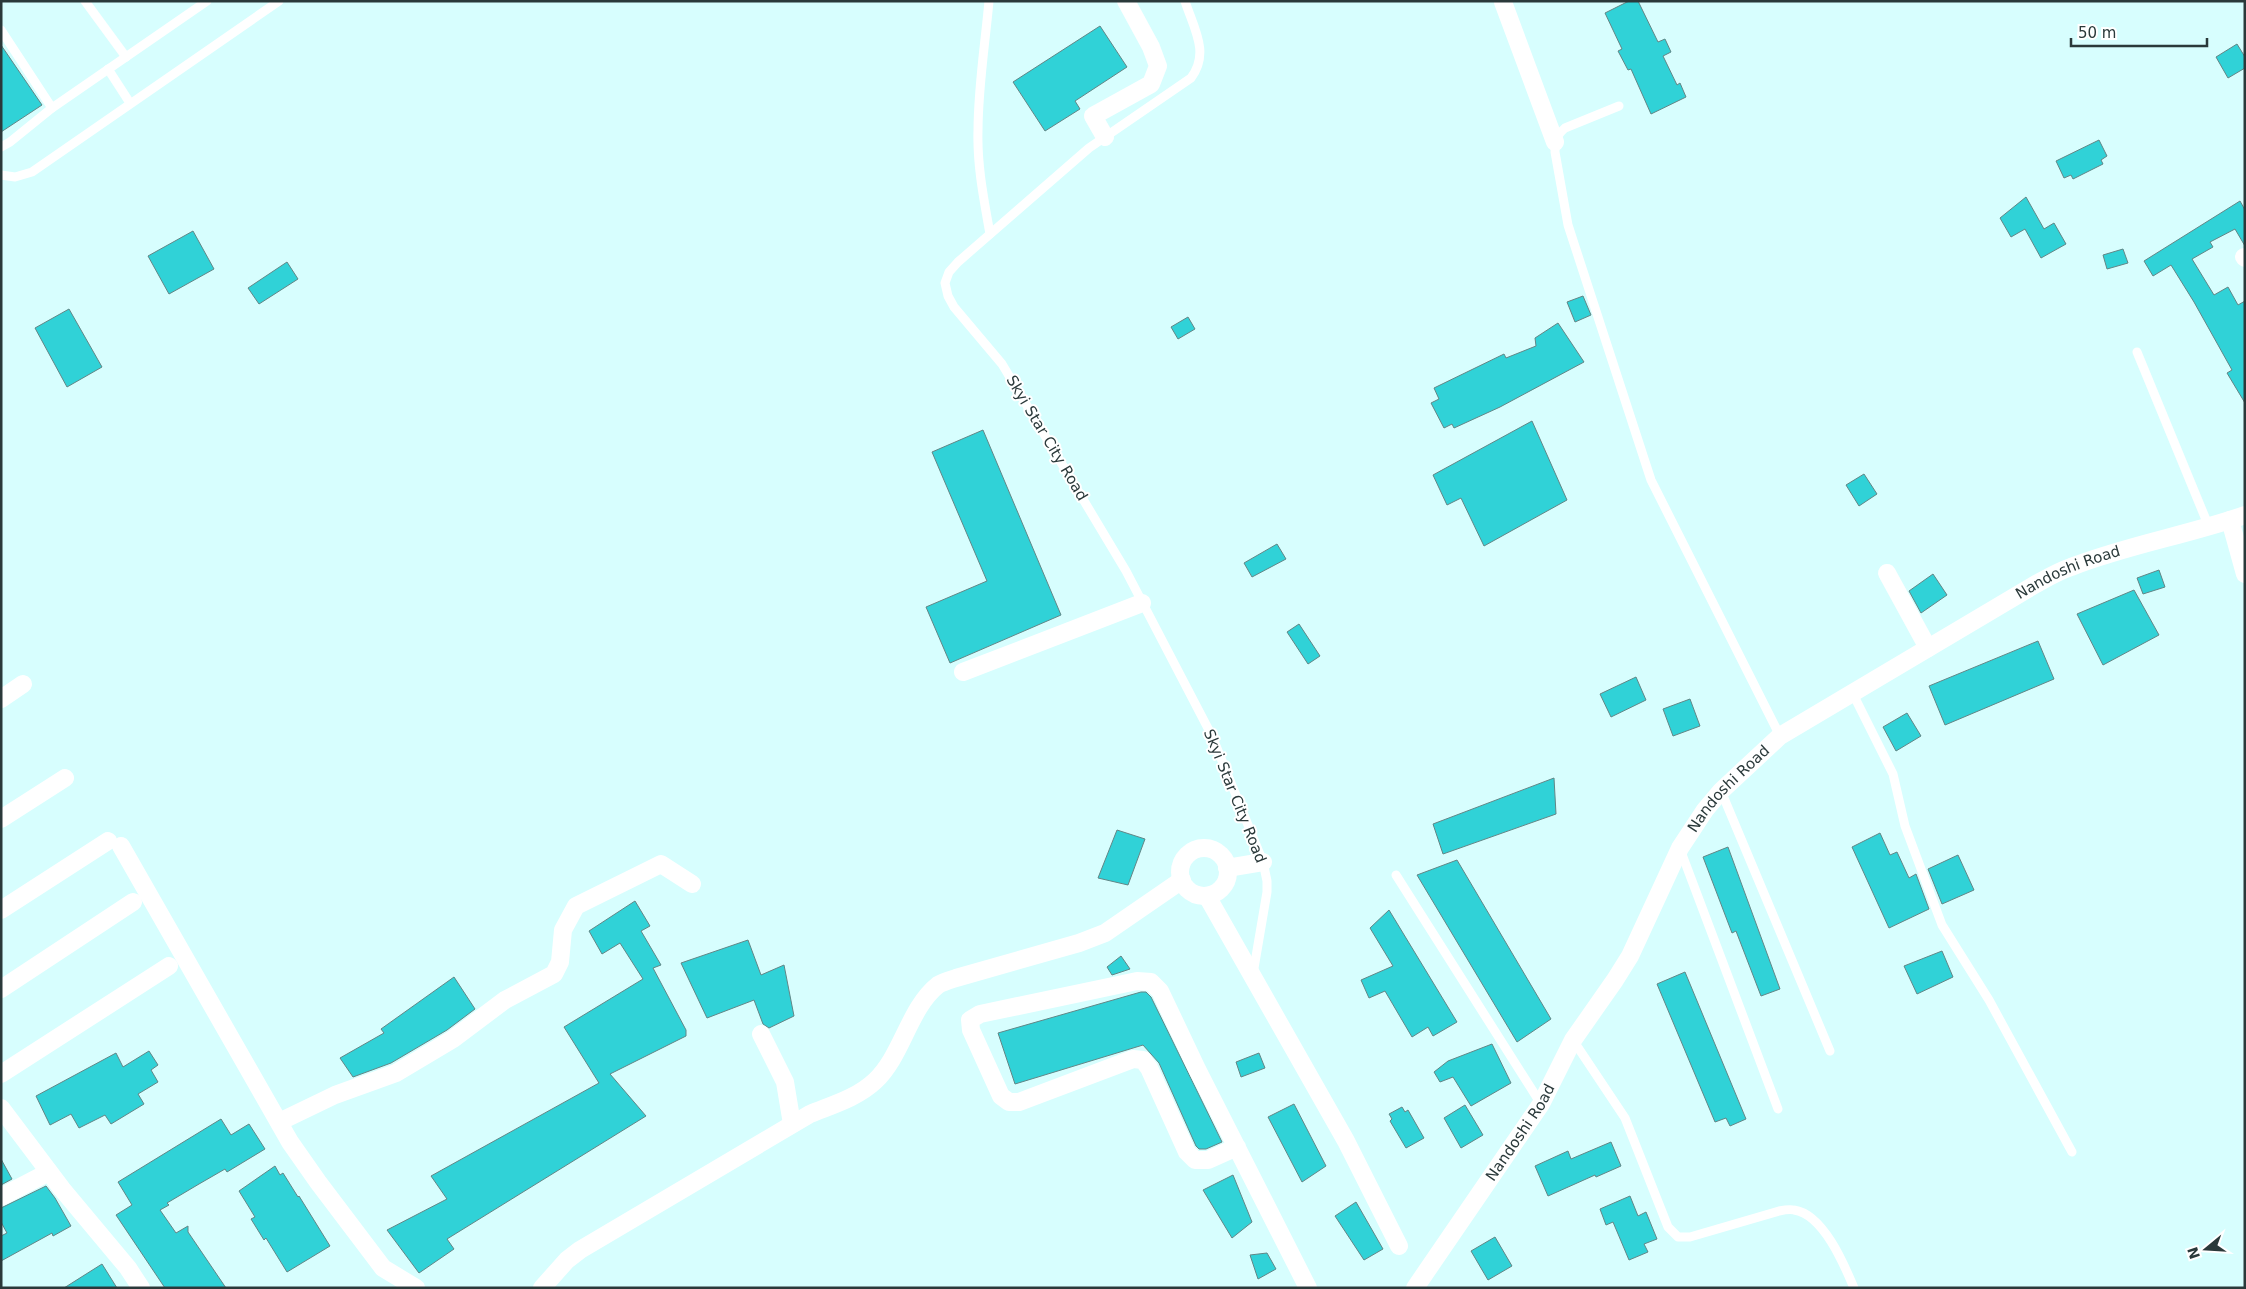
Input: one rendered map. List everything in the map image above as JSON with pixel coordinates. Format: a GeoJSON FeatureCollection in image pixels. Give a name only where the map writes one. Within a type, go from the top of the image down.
{"type":"FeatureCollection","features":[{"type":"Feature","properties":{"kind":"street"},"geometry":{"type":"LineString","coordinates":[[1105,137],[1092,116],[1151,84],[1158,66],[1151,47],[1126,1]]}},
{"type":"Feature","properties":{"kind":"street"},"geometry":{"type":"LineString","coordinates":[[1502,2],[1555,142]]}},
{"type":"Feature","properties":{"kind":"street"},"geometry":{"type":"LineString","coordinates":[[2237,518],[2245,574]]}},
{"type":"Feature","properties":{"kind":"street","name":"Nandoshi Road"},"geometry":{"type":"LineString","coordinates":[[1414,1288],[1541,1104],[1573,1040],[1630,956],[1680,848],[1705,810],[1721,791],[1780,736],[1810,716],[1853,694],[2036,584],[2069,567],[2102,556],[2209,528],[2237,518]]}},
{"type":"Feature","properties":{"kind":"street"},"geometry":{"type":"LineString","coordinates":[[1888,573],[1928,648]]}},
{"type":"Feature","properties":{"kind":"street"},"geometry":{"type":"LineString","coordinates":[[963,672],[1142,603]]}},
{"type":"Feature","properties":{"kind":"street"},"geometry":{"type":"LineString","coordinates":[[1,699],[23,684]]}},
{"type":"Feature","properties":{"kind":"street"},"geometry":{"type":"LineString","coordinates":[[1,819],[65,778]]}},
{"type":"Feature","properties":{"kind":"street"},"geometry":{"type":"LineString","coordinates":[[1,910],[114,844],[279,1122],[318,1182],[383,1268],[416,1288]]}},
{"type":"Feature","properties":{"kind":"street"},"geometry":{"type":"LineString","coordinates":[[1199,848],[1214,850],[1225,861],[1228,875],[1221,889],[1208,896],[1192,893],[1182,880],[1180,872],[1185,857],[1199,848]]}},
{"type":"Feature","properties":{"kind":"street"},"geometry":{"type":"LineString","coordinates":[[1227,868],[1263,862]]}},
{"type":"Feature","properties":{"kind":"street"},"geometry":{"type":"LineString","coordinates":[[279,1122],[335,1095],[396,1073],[454,1039],[505,1000],[554,974],[560,962],[563,930],[576,906],[661,864],[692,884]]}},
{"type":"Feature","properties":{"kind":"street"},"geometry":{"type":"LineString","coordinates":[[542,1288],[566,1260],[580,1250],[792,1124],[810,1114],[848,1099],[875,1082],[887,1066],[922,1004],[939,984],[1079,944],[1105,933],[1182,880]]}},
{"type":"Feature","properties":{"kind":"street"},"geometry":{"type":"LineString","coordinates":[[1208,896],[1346,1141],[1399,1246]]}},
{"type":"Feature","properties":{"kind":"street"},"geometry":{"type":"LineString","coordinates":[[1,989],[133,902]]}},
{"type":"Feature","properties":{"kind":"street"},"geometry":{"type":"LineString","coordinates":[[1,1074],[169,966]]}},
{"type":"Feature","properties":{"kind":"street"},"geometry":{"type":"LineString","coordinates":[[1236,1147],[1208,1160],[1195,1160],[1187,1152],[1149,1068],[1143,1060],[1133,1059],[1019,1102],[1009,1102],[1002,1096],[998,1088],[971,1030],[970,1020],[980,1014],[1137,980],[1151,982],[1160,991],[1236,1147],[1308,1288]]}},
{"type":"Feature","properties":{"kind":"street"},"geometry":{"type":"LineString","coordinates":[[761,1034],[785,1082],[792,1124]]}},
{"type":"Feature","properties":{"kind":"street"},"geometry":{"type":"LineString","coordinates":[[1,1108],[49,1172],[128,1268],[141,1288]]}},
{"type":"Feature","properties":{"kind":"street"},"geometry":{"type":"LineString","coordinates":[[1,1197],[49,1172]]}},
{"type":"Feature","properties":{"kind":"lane"},"geometry":{"type":"LineString","coordinates":[[84,1],[126,57]]}},
{"type":"Feature","properties":{"kind":"lane"},"geometry":{"type":"LineString","coordinates":[[1,146],[10,142],[52,108],[207,1]]}},
{"type":"Feature","properties":{"kind":"lane"},"geometry":{"type":"LineString","coordinates":[[1,176],[15,177],[32,172],[279,1]]}},
{"type":"Feature","properties":{"kind":"lane"},"geometry":{"type":"LineString","coordinates":[[989,1],[981,69],[978,132],[982,190],[990,234]]}},
{"type":"Feature","properties":{"kind":"lane","name":"Skyi Star City Road"},"geometry":{"type":"LineString","coordinates":[[1185,1],[1202,54],[1199,68],[1191,78],[1105,137],[1069,165],[949,272],[945,283],[948,296],[954,307],[1002,364],[1082,496],[1142,603],[1212,736],[1263,862],[1267,881],[1252,975]]}},
{"type":"Feature","properties":{"kind":"lane"},"geometry":{"type":"LineString","coordinates":[[1,30],[52,108]]}},
{"type":"Feature","properties":{"kind":"lane"},"geometry":{"type":"LineString","coordinates":[[108,70],[130,103]]}},
{"type":"Feature","properties":{"kind":"lane"},"geometry":{"type":"LineString","coordinates":[[1619,106],[1565,128],[1558,134],[1555,142],[1568,225],[1651,480],[1780,736]]}},
{"type":"Feature","properties":{"kind":"lane"},"geometry":{"type":"LineString","coordinates":[[2137,352],[2209,528]]}},
{"type":"Feature","properties":{"kind":"lane"},"geometry":{"type":"LineString","coordinates":[[1853,694],[1893,774],[1905,826],[1942,925],[1990,1000],[2072,1152]]}},
{"type":"Feature","properties":{"kind":"lane"},"geometry":{"type":"LineString","coordinates":[[1721,791],[1830,1051]]}},
{"type":"Feature","properties":{"kind":"lane"},"geometry":{"type":"LineString","coordinates":[[1680,848],[1778,1108]]}},
{"type":"Feature","properties":{"kind":"lane"},"geometry":{"type":"LineString","coordinates":[[1396,875],[1541,1104]]}},
{"type":"Feature","properties":{"kind":"lane"},"geometry":{"type":"LineString","coordinates":[[1573,1040],[1625,1118],[1668,1227],[1678,1237],[1690,1237],[1779,1211],[1794,1209],[1806,1214],[1832,1242],[1841,1256],[1854,1288]]}},
{"type":"Feature","properties":{"kind":"building"},"geometry":{"type":"Polygon","coordinates":[[[1629,1],[1638,1],[1658,42],[1665,39],[1671,52],[1663,56],[1677,85],[1680,83],[1686,97],[1651,114],[1631,69],[1628,70],[1618,51],[1622,49],[1605,13],[1629,1]]]}},
{"type":"Feature","properties":{"kind":"building"},"geometry":{"type":"Polygon","coordinates":[[[1100,26],[1127,67],[1075,101],[1080,109],[1045,131],[1013,82],[1100,26]]]}},
{"type":"Feature","properties":{"kind":"building"},"geometry":{"type":"Polygon","coordinates":[[[2237,44],[2245,57],[2245,68],[2228,78],[2216,57],[2237,44]]]}},
{"type":"Feature","properties":{"kind":"building"},"geometry":{"type":"Polygon","coordinates":[[[1,45],[42,105],[1,132],[1,45]]]}},
{"type":"Feature","properties":{"kind":"building"},"geometry":{"type":"Polygon","coordinates":[[[2099,140],[2107,156],[2101,160],[2103,164],[2073,179],[2071,175],[2064,178],[2056,161],[2099,140]]]}},
{"type":"Feature","properties":{"kind":"building"},"geometry":{"type":"Polygon","coordinates":[[[2026,197],[2044,229],[2054,223],[2066,244],[2041,258],[2025,229],[2011,237],[2000,218],[2026,197]]]}},
{"type":"Feature","properties":{"kind":"building"},"geometry":{"type":"Polygon","coordinates":[[[2240,201],[2245,210],[2245,246],[2235,229],[2210,242],[2213,247],[2192,259],[2214,295],[2228,287],[2238,305],[2245,301],[2245,403],[2227,373],[2232,370],[2171,265],[2153,276],[2144,261],[2240,201]]]}},
{"type":"Feature","properties":{"kind":"building"},"geometry":{"type":"Polygon","coordinates":[[[193,231],[214,269],[169,294],[148,256],[193,231]]]}},
{"type":"Feature","properties":{"kind":"building"},"geometry":{"type":"Polygon","coordinates":[[[2123,249],[2128,263],[2107,269],[2103,255],[2123,249]]]}},
{"type":"Feature","properties":{"kind":"building"},"geometry":{"type":"Polygon","coordinates":[[[287,262],[298,279],[259,304],[248,288],[287,262]]]}},
{"type":"Feature","properties":{"kind":"building"},"geometry":{"type":"Polygon","coordinates":[[[1583,296],[1591,315],[1575,322],[1567,302],[1583,296]]]}},
{"type":"Feature","properties":{"kind":"building"},"geometry":{"type":"Polygon","coordinates":[[[69,309],[102,367],[67,387],[35,328],[69,309]]]}},
{"type":"Feature","properties":{"kind":"building"},"geometry":{"type":"Polygon","coordinates":[[[1188,317],[1195,329],[1178,339],[1171,327],[1188,317]]]}},
{"type":"Feature","properties":{"kind":"building"},"geometry":{"type":"Polygon","coordinates":[[[1558,323],[1584,362],[1500,407],[1454,428],[1452,424],[1444,428],[1431,403],[1439,399],[1434,388],[1504,354],[1506,358],[1536,346],[1535,338],[1558,323]]]}},
{"type":"Feature","properties":{"kind":"building"},"geometry":{"type":"Polygon","coordinates":[[[1532,421],[1567,500],[1484,546],[1461,498],[1447,505],[1433,475],[1532,421]]]}},
{"type":"Feature","properties":{"kind":"building"},"geometry":{"type":"Polygon","coordinates":[[[983,430],[1061,615],[950,663],[926,607],[987,581],[932,452],[983,430]]]}},
{"type":"Feature","properties":{"kind":"building"},"geometry":{"type":"Polygon","coordinates":[[[1864,474],[1877,494],[1859,506],[1846,485],[1864,474]]]}},
{"type":"Feature","properties":{"kind":"building"},"geometry":{"type":"Polygon","coordinates":[[[1277,544],[1286,559],[1252,577],[1244,563],[1277,544]]]}},
{"type":"Feature","properties":{"kind":"building"},"geometry":{"type":"Polygon","coordinates":[[[2159,570],[2165,587],[2143,594],[2137,578],[2159,570]]]}},
{"type":"Feature","properties":{"kind":"building"},"geometry":{"type":"Polygon","coordinates":[[[1933,574],[1947,595],[1921,613],[1909,591],[1933,574]]]}},
{"type":"Feature","properties":{"kind":"building"},"geometry":{"type":"Polygon","coordinates":[[[2134,590],[2159,635],[2103,665],[2077,614],[2134,590]]]}},
{"type":"Feature","properties":{"kind":"building"},"geometry":{"type":"Polygon","coordinates":[[[1299,624],[1320,656],[1308,664],[1287,632],[1299,624]]]}},
{"type":"Feature","properties":{"kind":"building"},"geometry":{"type":"Polygon","coordinates":[[[2038,641],[2054,679],[1945,725],[1929,686],[2038,641]]]}},
{"type":"Feature","properties":{"kind":"building"},"geometry":{"type":"Polygon","coordinates":[[[1636,677],[1646,700],[1611,717],[1600,694],[1636,677]]]}},
{"type":"Feature","properties":{"kind":"building"},"geometry":{"type":"Polygon","coordinates":[[[1690,699],[1700,726],[1673,736],[1663,709],[1690,699]]]}},
{"type":"Feature","properties":{"kind":"building"},"geometry":{"type":"Polygon","coordinates":[[[1907,713],[1921,736],[1896,751],[1883,727],[1907,713]]]}},
{"type":"Feature","properties":{"kind":"building"},"geometry":{"type":"Polygon","coordinates":[[[1554,778],[1556,814],[1443,854],[1433,824],[1554,778]]]}},
{"type":"Feature","properties":{"kind":"building"},"geometry":{"type":"Polygon","coordinates":[[[1117,830],[1145,839],[1128,885],[1098,878],[1117,830]]]}},
{"type":"Feature","properties":{"kind":"building"},"geometry":{"type":"Polygon","coordinates":[[[1880,833],[1890,855],[1897,852],[1909,878],[1916,874],[1929,909],[1889,928],[1852,847],[1880,833]]]}},
{"type":"Feature","properties":{"kind":"building"},"geometry":{"type":"Polygon","coordinates":[[[1728,847],[1780,989],[1761,996],[1736,931],[1732,933],[1703,857],[1728,847]]]}},
{"type":"Feature","properties":{"kind":"building"},"geometry":{"type":"Polygon","coordinates":[[[1958,855],[1974,890],[1942,904],[1928,869],[1958,855]]]}},
{"type":"Feature","properties":{"kind":"building"},"geometry":{"type":"Polygon","coordinates":[[[1457,860],[1551,1019],[1517,1042],[1417,875],[1457,860]]]}},
{"type":"Feature","properties":{"kind":"building"},"geometry":{"type":"Polygon","coordinates":[[[635,901],[650,926],[641,931],[661,965],[653,968],[686,1030],[686,1036],[610,1074],[646,1116],[447,1239],[454,1249],[419,1273],[387,1230],[447,1199],[431,1176],[599,1083],[564,1027],[643,979],[620,943],[602,954],[589,931],[635,901]]]}},
{"type":"Feature","properties":{"kind":"building"},"geometry":{"type":"Polygon","coordinates":[[[1389,910],[1457,1022],[1433,1036],[1428,1027],[1412,1037],[1385,991],[1369,998],[1361,980],[1393,966],[1370,928],[1389,910]]]}},
{"type":"Feature","properties":{"kind":"building"},"geometry":{"type":"Polygon","coordinates":[[[748,940],[761,975],[784,965],[794,1016],[769,1028],[763,1024],[754,1000],[707,1018],[681,963],[748,940]]]}},
{"type":"Feature","properties":{"kind":"building"},"geometry":{"type":"Polygon","coordinates":[[[1942,951],[1953,977],[1917,994],[1904,966],[1942,951]]]}},
{"type":"Feature","properties":{"kind":"building"},"geometry":{"type":"Polygon","coordinates":[[[1121,956],[1130,969],[1112,975],[1107,967],[1121,956]]]}},
{"type":"Feature","properties":{"kind":"building"},"geometry":{"type":"Polygon","coordinates":[[[1685,972],[1746,1119],[1730,1126],[1726,1118],[1715,1122],[1657,984],[1685,972]]]}},
{"type":"Feature","properties":{"kind":"building"},"geometry":{"type":"Polygon","coordinates":[[[454,977],[475,1009],[447,1030],[391,1063],[353,1077],[340,1058],[384,1033],[381,1029],[454,977]]]}},
{"type":"Feature","properties":{"kind":"building"},"geometry":{"type":"Polygon","coordinates":[[[1146,992],[1151,997],[1222,1142],[1206,1149],[1199,1149],[1196,1146],[1159,1063],[1143,1045],[1015,1084],[998,1033],[1146,992]]]}},
{"type":"Feature","properties":{"kind":"building"},"geometry":{"type":"Polygon","coordinates":[[[1492,1044],[1511,1083],[1471,1106],[1453,1077],[1440,1082],[1434,1072],[1448,1061],[1492,1044]]]}},
{"type":"Feature","properties":{"kind":"building"},"geometry":{"type":"Polygon","coordinates":[[[149,1051],[158,1065],[151,1070],[158,1082],[138,1094],[144,1104],[111,1124],[105,1115],[79,1128],[71,1114],[50,1125],[36,1096],[116,1053],[123,1067],[149,1051]]]}},
{"type":"Feature","properties":{"kind":"building"},"geometry":{"type":"Polygon","coordinates":[[[1259,1053],[1265,1068],[1241,1077],[1236,1062],[1259,1053]]]}},
{"type":"Feature","properties":{"kind":"building"},"geometry":{"type":"Polygon","coordinates":[[[1294,1104],[1326,1166],[1302,1182],[1268,1117],[1294,1104]]]}},
{"type":"Feature","properties":{"kind":"building"},"geometry":{"type":"Polygon","coordinates":[[[1465,1105],[1483,1135],[1461,1148],[1444,1118],[1465,1105]]]}},
{"type":"Feature","properties":{"kind":"building"},"geometry":{"type":"Polygon","coordinates":[[[1402,1107],[1405,1112],[1408,1110],[1424,1138],[1406,1148],[1390,1121],[1392,1119],[1389,1114],[1402,1107]]]}},
{"type":"Feature","properties":{"kind":"building"},"geometry":{"type":"Polygon","coordinates":[[[221,1119],[231,1135],[249,1124],[265,1149],[227,1172],[225,1169],[199,1184],[167,1203],[169,1205],[160,1210],[176,1233],[188,1226],[188,1232],[226,1288],[165,1288],[116,1215],[132,1205],[118,1182],[221,1119]]]}},
{"type":"Feature","properties":{"kind":"building"},"geometry":{"type":"Polygon","coordinates":[[[1611,1142],[1621,1166],[1596,1177],[1595,1175],[1548,1196],[1535,1166],[1568,1151],[1571,1159],[1611,1142]]]}},
{"type":"Feature","properties":{"kind":"building"},"geometry":{"type":"Polygon","coordinates":[[[1,1159],[12,1179],[1,1185],[1,1159]]]}},
{"type":"Feature","properties":{"kind":"building"},"geometry":{"type":"Polygon","coordinates":[[[275,1166],[280,1175],[283,1173],[299,1196],[330,1246],[287,1272],[266,1238],[264,1240],[251,1219],[255,1217],[239,1191],[275,1166]]]}},
{"type":"Feature","properties":{"kind":"building"},"geometry":{"type":"Polygon","coordinates":[[[1233,1175],[1252,1222],[1232,1238],[1203,1190],[1233,1175]]]}},
{"type":"Feature","properties":{"kind":"building"},"geometry":{"type":"Polygon","coordinates":[[[46,1186],[71,1226],[53,1236],[52,1233],[1,1261],[1,1236],[7,1233],[1,1222],[1,1208],[46,1186]]]}},
{"type":"Feature","properties":{"kind":"building"},"geometry":{"type":"Polygon","coordinates":[[[1630,1196],[1638,1216],[1646,1212],[1657,1239],[1644,1244],[1648,1252],[1629,1260],[1613,1222],[1606,1225],[1600,1209],[1630,1196]]]}},
{"type":"Feature","properties":{"kind":"building"},"geometry":{"type":"Polygon","coordinates":[[[1356,1202],[1383,1249],[1364,1260],[1335,1216],[1356,1202]]]}},
{"type":"Feature","properties":{"kind":"building"},"geometry":{"type":"Polygon","coordinates":[[[1495,1237],[1512,1266],[1488,1280],[1471,1251],[1495,1237]]]}},
{"type":"Feature","properties":{"kind":"building"},"geometry":{"type":"Polygon","coordinates":[[[1267,1253],[1276,1269],[1258,1279],[1250,1255],[1267,1253]]]}},
{"type":"Feature","properties":{"kind":"building"},"geometry":{"type":"Polygon","coordinates":[[[102,1264],[117,1288],[64,1288],[102,1264]]]}}]}
